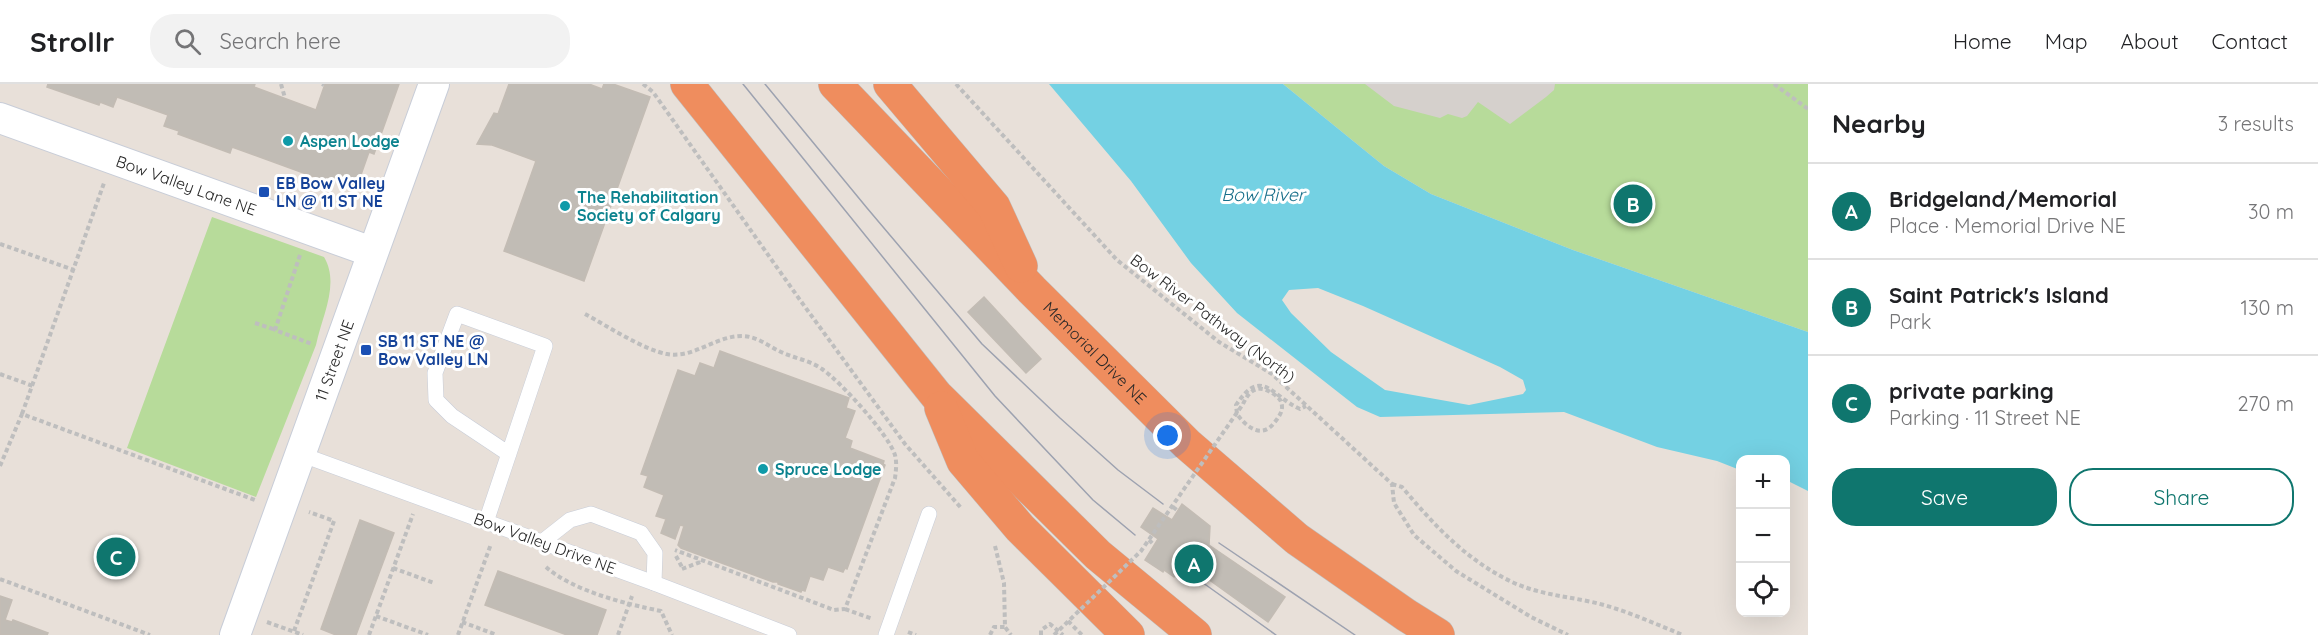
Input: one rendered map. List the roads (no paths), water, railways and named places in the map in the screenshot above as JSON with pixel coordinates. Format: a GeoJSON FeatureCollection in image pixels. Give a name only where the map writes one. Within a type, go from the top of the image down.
{"type":"FeatureCollection","features":[{"type":"Feature","properties":{"kind":"highway"},"geometry":{"type":"LineString","coordinates":[[687,84],[936,395],[1098,555],[1196,635]]}},
{"type":"Feature","properties":{"kind":"highway","name":"Memorial Drive NE"},"geometry":{"type":"LineString","coordinates":[[835,84],[1032,290],[1187,444],[1297,539],[1438,635]]}},
{"type":"Feature","properties":{"kind":"highway"},"geometry":{"type":"LineString","coordinates":[[890,84],[994,207],[1032,290]]}},
{"type":"Feature","properties":{"kind":"highway"},"geometry":{"type":"LineString","coordinates":[[936,395],[963,461],[1020,528],[1128,635]]}},
{"type":"Feature","properties":{"kind":"street","name":"11 Street NE"},"geometry":{"type":"LineString","coordinates":[[239,624],[434,84]]}},
{"type":"Feature","properties":{"kind":"street","name":"Bow Valley Lane NE"},"geometry":{"type":"LineString","coordinates":[[0,118],[372,252]]}},
{"type":"Feature","properties":{"kind":"lane"},"geometry":{"type":"LineString","coordinates":[[486,522],[509,454],[545,346],[457,314],[435,373],[436,400],[452,416],[509,454]]}},
{"type":"Feature","properties":{"kind":"lane","name":"Bow Valley Drive NE"},"geometry":{"type":"LineString","coordinates":[[300,454],[654,583],[789,635]]}},
{"type":"Feature","properties":{"kind":"lane"},"geometry":{"type":"LineString","coordinates":[[542,542],[570,520],[591,514],[641,533],[655,553],[654,583]]}},
{"type":"Feature","properties":{"kind":"lane"},"geometry":{"type":"LineString","coordinates":[[886,635],[929,514]]}},
{"type":"Feature","properties":{"kind":"water","name":"Bow River"},"geometry":{"type":"Polygon","coordinates":[[[1049,84],[1283,84],[1384,166],[1431,194],[1573,250],[1808,332],[1808,491],[1790,482],[1790,455],[1736,455],[1736,468],[1717,461],[1657,447],[1564,412],[1380,417],[1357,407],[1237,313],[1191,263],[1131,181],[1049,84]],[[1318,288],[1289,290],[1282,300],[1291,313],[1331,352],[1385,390],[1469,405],[1523,394],[1526,390],[1523,380],[1500,367],[1318,288]]]}},
{"type":"Feature","properties":{"kind":"tram line"},"geometry":{"type":"LineString","coordinates":[[743,84],[995,396],[1093,500],[1135,535]]}},
{"type":"Feature","properties":{"kind":"tram line"},"geometry":{"type":"LineString","coordinates":[[765,84],[982,344],[1118,470],[1163,504]]}},
{"type":"Feature","properties":{"kind":"tram line"},"geometry":{"type":"LineString","coordinates":[[1219,543],[1355,635]]}},
{"type":"Feature","properties":{"kind":"tram line"},"geometry":{"type":"LineString","coordinates":[[1192,575],[1276,635]]}},
{"type":"Feature","properties":{"kind":"place","name":"Aspen Lodge"},"geometry":{"type":"Point","coordinates":[288,141]}},
{"type":"Feature","properties":{"kind":"place","name":"EB Bow Valley LN @ 11 ST NE"},"geometry":{"type":"Point","coordinates":[264,192]}},
{"type":"Feature","properties":{"kind":"place","name":"Saint Patrick's Island"},"geometry":{"type":"Point","coordinates":[1633,204]}},
{"type":"Feature","properties":{"kind":"place","name":"The Rehabilitation Society of Calgary"},"geometry":{"type":"Point","coordinates":[565,206]}},
{"type":"Feature","properties":{"kind":"place","name":"SB 11 ST NE @ Bow Valley LN"},"geometry":{"type":"Point","coordinates":[366,350]}},
{"type":"Feature","properties":{"kind":"place","name":"Spruce Lodge"},"geometry":{"type":"Point","coordinates":[763,469]}},
{"type":"Feature","properties":{"kind":"place","name":"private parking"},"geometry":{"type":"Point","coordinates":[116,557]}},
{"type":"Feature","properties":{"kind":"place","name":"Bridgeland/Memorial"},"geometry":{"type":"Point","coordinates":[1194,564]}}]}
